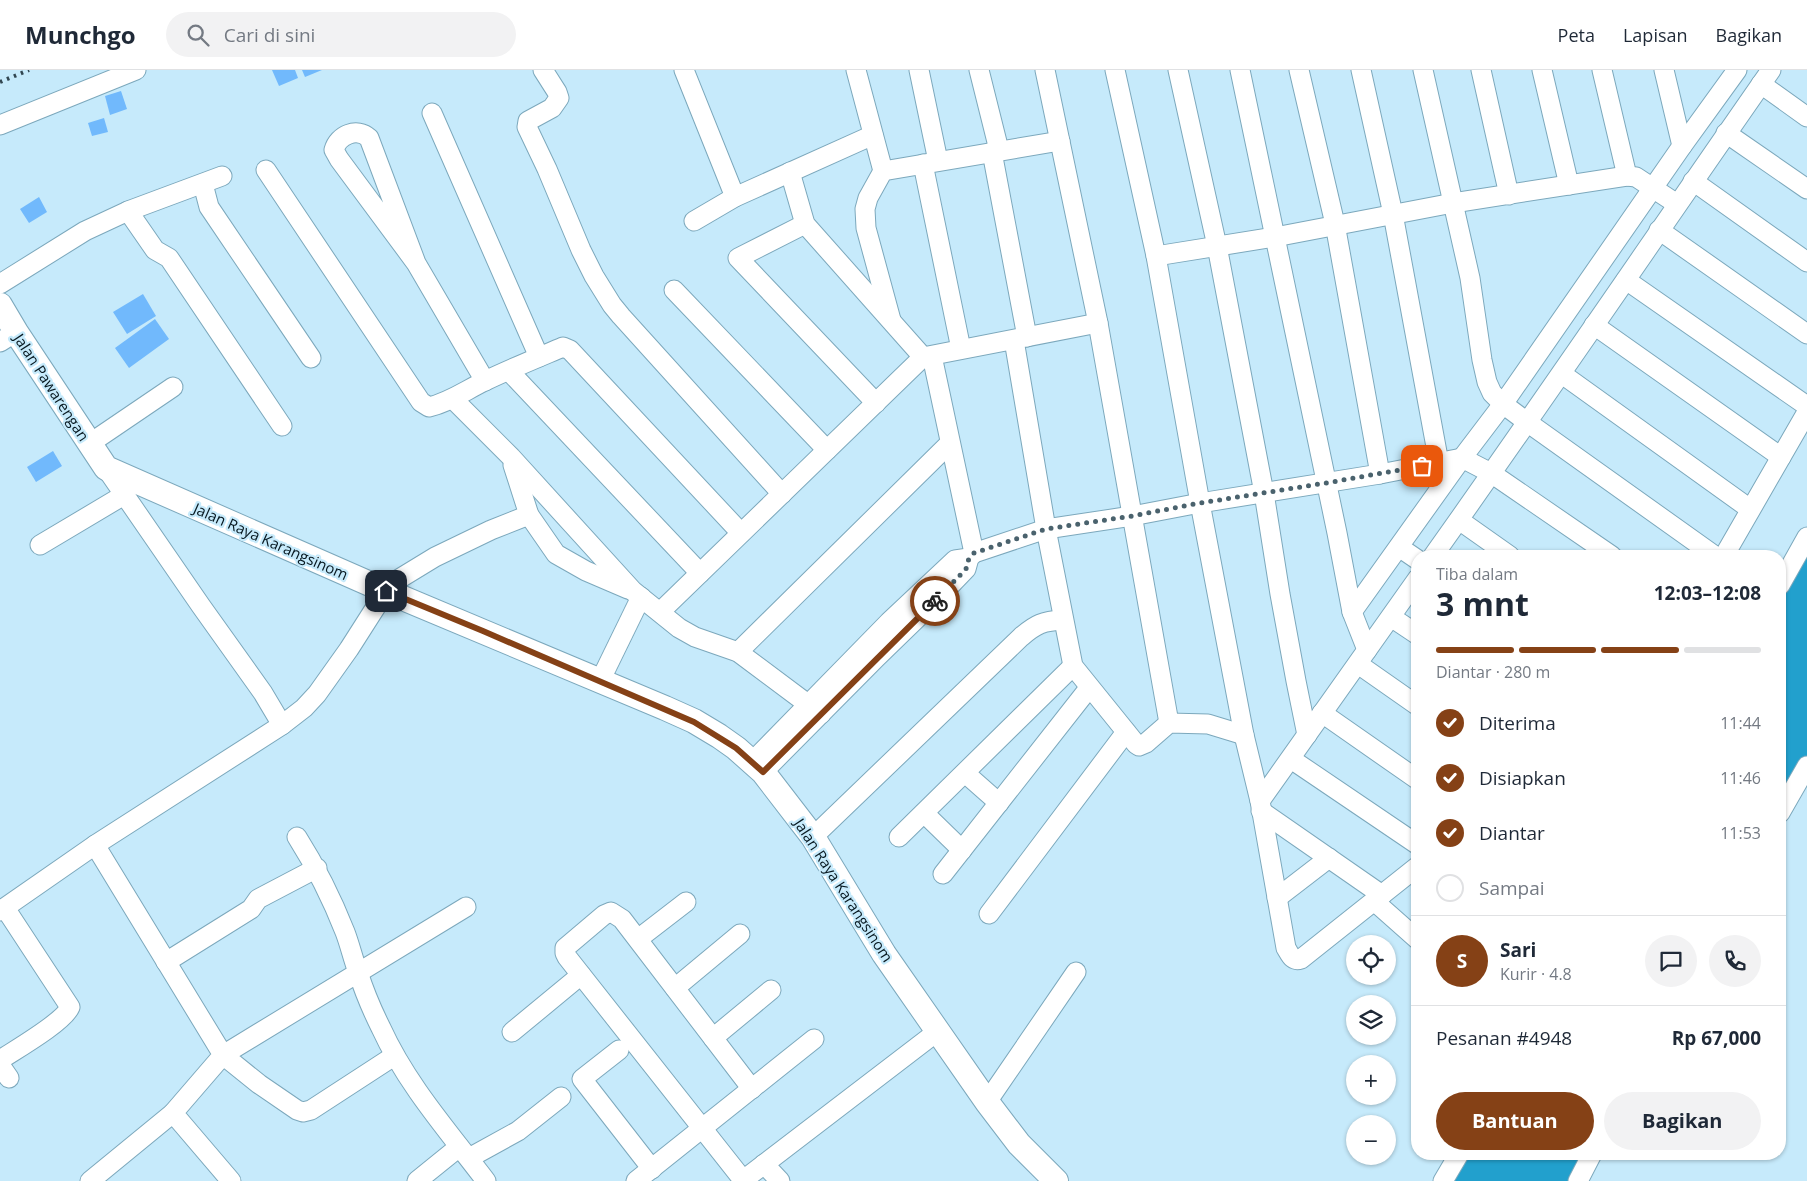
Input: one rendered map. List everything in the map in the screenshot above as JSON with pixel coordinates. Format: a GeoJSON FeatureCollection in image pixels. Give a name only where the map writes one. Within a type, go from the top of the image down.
{"type":"FeatureCollection","features":[{"type":"Feature","properties":{"kind":"street"},"geometry":{"type":"LineString","coordinates":[[0,124],[136,70]]}},
{"type":"Feature","properties":{"kind":"street"},"geometry":{"type":"LineString","coordinates":[[543,70],[559,98],[552,108],[528,121],[526,126],[594,276],[621,316],[782,494]]}},
{"type":"Feature","properties":{"kind":"street"},"geometry":{"type":"LineString","coordinates":[[684,70],[735,197]]}},
{"type":"Feature","properties":{"kind":"street"},"geometry":{"type":"LineString","coordinates":[[856,70],[883,171],[868,198],[865,209],[866,228],[890,320]]}},
{"type":"Feature","properties":{"kind":"street"},"geometry":{"type":"LineString","coordinates":[[919,70],[930,163],[961,350]]}},
{"type":"Feature","properties":{"kind":"street"},"geometry":{"type":"LineString","coordinates":[[979,70],[996,151],[1046,529],[1073,666],[1089,688],[1139,746],[1146,743],[1169,723],[1208,724],[1244,735]]}},
{"type":"Feature","properties":{"kind":"street"},"geometry":{"type":"LineString","coordinates":[[1045,70],[1098,323],[1169,723]]}},
{"type":"Feature","properties":{"kind":"street"},"geometry":{"type":"LineString","coordinates":[[1115,70],[1156,256],[1200,503],[1244,735],[1261,806],[1286,948],[1292,957],[1298,960],[1411,872]]}},
{"type":"Feature","properties":{"kind":"street"},"geometry":{"type":"LineString","coordinates":[[1178,70],[1217,246],[1264,493],[1280,594],[1307,735]]}},
{"type":"Feature","properties":{"kind":"street"},"geometry":{"type":"LineString","coordinates":[[1240,70],[1362,657],[1411,700]]}},
{"type":"Feature","properties":{"kind":"street"},"geometry":{"type":"LineString","coordinates":[[1299,70],[1335,224],[1380,474]]}},
{"type":"Feature","properties":{"kind":"street"},"geometry":{"type":"LineString","coordinates":[[1361,70],[1393,214],[1439,463]]}},
{"type":"Feature","properties":{"kind":"street"},"geometry":{"type":"LineString","coordinates":[[1423,70],[1470,278],[1482,360],[1487,382],[1492,393],[1502,404],[1707,550]]}},
{"type":"Feature","properties":{"kind":"street"},"geometry":{"type":"LineString","coordinates":[[1481,70],[1509,195]]}},
{"type":"Feature","properties":{"kind":"street"},"geometry":{"type":"LineString","coordinates":[[1542,70],[1570,185]]}},
{"type":"Feature","properties":{"kind":"street"},"geometry":{"type":"LineString","coordinates":[[1602,70],[1626,176]]}},
{"type":"Feature","properties":{"kind":"street"},"geometry":{"type":"LineString","coordinates":[[1664,70],[1682,146]]}},
{"type":"Feature","properties":{"kind":"street"},"geometry":{"type":"LineString","coordinates":[[1352,612],[1502,404],[1654,187],[1731,73],[1761,83],[1807,117]]}},
{"type":"Feature","properties":{"kind":"street"},"geometry":{"type":"LineString","coordinates":[[1437,550],[1562,374],[1761,83]]}},
{"type":"Feature","properties":{"kind":"street"},"geometry":{"type":"LineString","coordinates":[[432,113],[539,356]]}},
{"type":"Feature","properties":{"kind":"street"},"geometry":{"type":"LineString","coordinates":[[1726,133],[1807,189]]}},
{"type":"Feature","properties":{"kind":"street"},"geometry":{"type":"LineString","coordinates":[[694,221],[735,197],[873,135]]}},
{"type":"Feature","properties":{"kind":"street"},"geometry":{"type":"LineString","coordinates":[[883,171],[1060,141]]}},
{"type":"Feature","properties":{"kind":"street"},"geometry":{"type":"LineString","coordinates":[[266,170],[422,402],[429,407],[453,399],[484,381],[563,347],[575,354],[741,533]]}},
{"type":"Feature","properties":{"kind":"street"},"geometry":{"type":"LineString","coordinates":[[790,172],[805,224],[890,320],[927,356],[950,443],[971,556]]}},
{"type":"Feature","properties":{"kind":"street"},"geometry":{"type":"LineString","coordinates":[[0,284],[85,231],[128,211],[222,176]]}},
{"type":"Feature","properties":{"kind":"street"},"geometry":{"type":"LineString","coordinates":[[1156,256],[1275,237],[1393,214],[1626,176],[1636,177],[1654,187],[1677,204]]}},
{"type":"Feature","properties":{"kind":"street"},"geometry":{"type":"LineString","coordinates":[[1693,182],[1807,262]]}},
{"type":"Feature","properties":{"kind":"street"},"geometry":{"type":"LineString","coordinates":[[203,184],[209,207],[311,358]]}},
{"type":"Feature","properties":{"kind":"street"},"geometry":{"type":"LineString","coordinates":[[385,208],[484,381]]}},
{"type":"Feature","properties":{"kind":"street"},"geometry":{"type":"LineString","coordinates":[[128,211],[156,250],[169,258],[282,426]]}},
{"type":"Feature","properties":{"kind":"street"},"geometry":{"type":"LineString","coordinates":[[805,224],[738,258],[876,403]]}},
{"type":"Feature","properties":{"kind":"street"},"geometry":{"type":"LineString","coordinates":[[1659,230],[1807,334]]}},
{"type":"Feature","properties":{"kind":"street"},"geometry":{"type":"LineString","coordinates":[[1626,280],[1807,406]]}},
{"type":"Feature","properties":{"kind":"street"},"geometry":{"type":"LineString","coordinates":[[674,290],[827,450]]}},
{"type":"Feature","properties":{"kind":"street","name":"Jalan Pawarengan"},"geometry":{"type":"LineString","coordinates":[[0,305],[8,337],[106,468]]}},
{"type":"Feature","properties":{"kind":"street"},"geometry":{"type":"LineString","coordinates":[[660,612],[927,356],[1098,323]]}},
{"type":"Feature","properties":{"kind":"street"},"geometry":{"type":"LineString","coordinates":[[1594,325],[1781,457]]}},
{"type":"Feature","properties":{"kind":"street"},"geometry":{"type":"LineString","coordinates":[[509,371],[700,573]]}},
{"type":"Feature","properties":{"kind":"street"},"geometry":{"type":"LineString","coordinates":[[1562,374],[1750,509]]}},
{"type":"Feature","properties":{"kind":"street"},"geometry":{"type":"LineString","coordinates":[[89,444],[173,387]]}},
{"type":"Feature","properties":{"kind":"street"},"geometry":{"type":"LineString","coordinates":[[453,399],[511,457],[637,594],[695,637],[738,652],[815,709]]}},
{"type":"Feature","properties":{"kind":"street"},"geometry":{"type":"LineString","coordinates":[[1727,550],[1807,412]]}},
{"type":"Feature","properties":{"kind":"street"},"geometry":{"type":"LineString","coordinates":[[738,652],[950,443]]}},
{"type":"Feature","properties":{"kind":"street"},"geometry":{"type":"LineString","coordinates":[[511,457],[529,514],[556,554],[586,571],[637,594]]}},
{"type":"Feature","properties":{"kind":"street"},"geometry":{"type":"LineString","coordinates":[[758,767],[815,709],[889,622],[955,560],[1046,529],[1380,474],[1462,458],[1491,473],[1603,550]]}},
{"type":"Feature","properties":{"kind":"street"},"geometry":{"type":"LineString","coordinates":[[106,468],[263,693],[282,725]]}},
{"type":"Feature","properties":{"kind":"street","name":"Jalan Raya Karangsinom"},"geometry":{"type":"LineString","coordinates":[[106,468],[386,591],[694,722],[730,744],[758,767],[813,837],[884,954],[987,1102],[1020,1144],[1056,1181]]}},
{"type":"Feature","properties":{"kind":"street"},"geometry":{"type":"LineString","coordinates":[[40,545],[124,495]]}},
{"type":"Feature","properties":{"kind":"street"},"geometry":{"type":"LineString","coordinates":[[0,1060],[68,1013],[70,1007],[2,909],[95,845],[282,725],[304,708],[317,694],[394,582],[435,557],[529,514]]}},
{"type":"Feature","properties":{"kind":"street"},"geometry":{"type":"LineString","coordinates":[[1459,520],[1502,550]]}},
{"type":"Feature","properties":{"kind":"street"},"geometry":{"type":"LineString","coordinates":[[1786,574],[1807,537]]}},
{"type":"Feature","properties":{"kind":"street"},"geometry":{"type":"LineString","coordinates":[[1399,547],[1411,555]]}},
{"type":"Feature","properties":{"kind":"street"},"geometry":{"type":"LineString","coordinates":[[1261,806],[1322,713],[1411,588]]}},
{"type":"Feature","properties":{"kind":"street"},"geometry":{"type":"LineString","coordinates":[[600,681],[637,594]]}},
{"type":"Feature","properties":{"kind":"street"},"geometry":{"type":"LineString","coordinates":[[1391,617],[1411,630]]}},
{"type":"Feature","properties":{"kind":"street"},"geometry":{"type":"LineString","coordinates":[[813,837],[1021,637],[1035,625],[1049,621],[1064,620]]}},
{"type":"Feature","properties":{"kind":"street"},"geometry":{"type":"LineString","coordinates":[[899,837],[1073,666]]}},
{"type":"Feature","properties":{"kind":"street"},"geometry":{"type":"LineString","coordinates":[[943,874],[1089,688]]}},
{"type":"Feature","properties":{"kind":"street"},"geometry":{"type":"LineString","coordinates":[[1322,713],[1411,775]]}},
{"type":"Feature","properties":{"kind":"street"},"geometry":{"type":"LineString","coordinates":[[990,914],[1126,732]]}},
{"type":"Feature","properties":{"kind":"street"},"geometry":{"type":"LineString","coordinates":[[1291,759],[1411,840]]}},
{"type":"Feature","properties":{"kind":"street"},"geometry":{"type":"LineString","coordinates":[[1786,803],[1807,766]]}},
{"type":"Feature","properties":{"kind":"street"},"geometry":{"type":"LineString","coordinates":[[965,772],[999,803]]}},
{"type":"Feature","properties":{"kind":"street"},"geometry":{"type":"LineString","coordinates":[[1261,806],[1378,898],[1411,933]]}},
{"type":"Feature","properties":{"kind":"street"},"geometry":{"type":"LineString","coordinates":[[924,813],[962,850]]}},
{"type":"Feature","properties":{"kind":"street"},"geometry":{"type":"LineString","coordinates":[[298,837],[317,868],[346,933],[371,1008],[394,1056],[486,1181]]}},
{"type":"Feature","properties":{"kind":"street"},"geometry":{"type":"LineString","coordinates":[[95,845],[224,1055],[259,1084],[297,1110],[304,1112],[311,1110],[394,1056]]}},
{"type":"Feature","properties":{"kind":"street"},"geometry":{"type":"LineString","coordinates":[[1277,898],[1329,858]]}},
{"type":"Feature","properties":{"kind":"street"},"geometry":{"type":"LineString","coordinates":[[166,962],[251,909],[258,899],[317,868]]}},
{"type":"Feature","properties":{"kind":"street"},"geometry":{"type":"LineString","coordinates":[[638,939],[686,902]]}},
{"type":"Feature","properties":{"kind":"street"},"geometry":{"type":"LineString","coordinates":[[90,1181],[173,1113],[224,1055],[466,907]]}},
{"type":"Feature","properties":{"kind":"street"},"geometry":{"type":"LineString","coordinates":[[752,1088],[617,914],[610,912],[604,914],[566,948],[567,958],[703,1128],[742,1181],[938,1031]]}},
{"type":"Feature","properties":{"kind":"street"},"geometry":{"type":"LineString","coordinates":[[675,988],[740,934]]}},
{"type":"Feature","properties":{"kind":"street"},"geometry":{"type":"LineString","coordinates":[[987,1102],[1076,972]]}},
{"type":"Feature","properties":{"kind":"street"},"geometry":{"type":"LineString","coordinates":[[512,1032],[581,975]]}},
{"type":"Feature","properties":{"kind":"street"},"geometry":{"type":"LineString","coordinates":[[714,1038],[771,990]]}},
{"type":"Feature","properties":{"kind":"street"},"geometry":{"type":"LineString","coordinates":[[636,1181],[814,1039]]}},
{"type":"Feature","properties":{"kind":"street"},"geometry":{"type":"LineString","coordinates":[[619,1050],[582,1079],[652,1168]]}},
{"type":"Feature","properties":{"kind":"street"},"geometry":{"type":"LineString","coordinates":[[416,1181],[464,1153],[518,1131],[561,1097]]}},
{"type":"Feature","properties":{"kind":"street"},"geometry":{"type":"LineString","coordinates":[[173,1113],[231,1181]]}},
{"type":"Feature","properties":{"kind":"street"},"geometry":{"type":"LineString","coordinates":[[1443,1181],[1455,1160]]}},
{"type":"Feature","properties":{"kind":"street"},"geometry":{"type":"LineString","coordinates":[[1578,1181],[1589,1160]]}},
{"type":"Feature","properties":{"kind":"street"},"geometry":{"type":"LineString","coordinates":[[764,1164],[780,1181]]}},
{"type":"Feature","properties":{"kind":"water"},"geometry":{"type":"Polygon","coordinates":[[[1807,533],[1807,766],[1786,803],[1786,570],[1807,533]]]}},
{"type":"Feature","properties":{"kind":"water"},"geometry":{"type":"Polygon","coordinates":[[[1455,1160],[1589,1160],[1578,1181],[1443,1181],[1455,1160]]]}},
{"type":"Feature","properties":{"kind":"building"},"geometry":{"type":"Polygon","coordinates":[[[272,70],[295,70],[298,78],[279,86],[272,70]]]}},
{"type":"Feature","properties":{"kind":"building"},"geometry":{"type":"Polygon","coordinates":[[[302,70],[322,70],[305,77],[302,70]]]}},
{"type":"Feature","properties":{"kind":"building"},"geometry":{"type":"Polygon","coordinates":[[[121,91],[127,109],[110,115],[105,96],[121,91]]]}},
{"type":"Feature","properties":{"kind":"building"},"geometry":{"type":"Polygon","coordinates":[[[104,118],[108,132],[92,136],[88,123],[104,118]]]}},
{"type":"Feature","properties":{"kind":"building"},"geometry":{"type":"Polygon","coordinates":[[[39,197],[47,212],[29,223],[20,209],[39,197]]]}},
{"type":"Feature","properties":{"kind":"building"},"geometry":{"type":"Polygon","coordinates":[[[143,294],[156,316],[127,334],[113,312],[143,294]]]}},
{"type":"Feature","properties":{"kind":"building"},"geometry":{"type":"Polygon","coordinates":[[[155,319],[169,339],[129,368],[115,348],[155,319]]]}},
{"type":"Feature","properties":{"kind":"building"},"geometry":{"type":"Polygon","coordinates":[[[53,451],[62,466],[36,482],[27,467],[53,451]]]}},
{"type":"Feature","properties":{"kind":"railway"},"geometry":{"type":"LineString","coordinates":[[0,82],[29,70]]}},
{"type":"Feature","properties":{"kind":"way so far"},"geometry":{"type":"LineString","coordinates":[[935,601],[966,569],[969,558],[974,553],[1046,529],[1422,466]]}},
{"type":"Feature","properties":{"kind":"route"},"geometry":{"type":"LineString","coordinates":[[386,591],[665,708],[719,736],[763,772],[935,601]]}}]}
